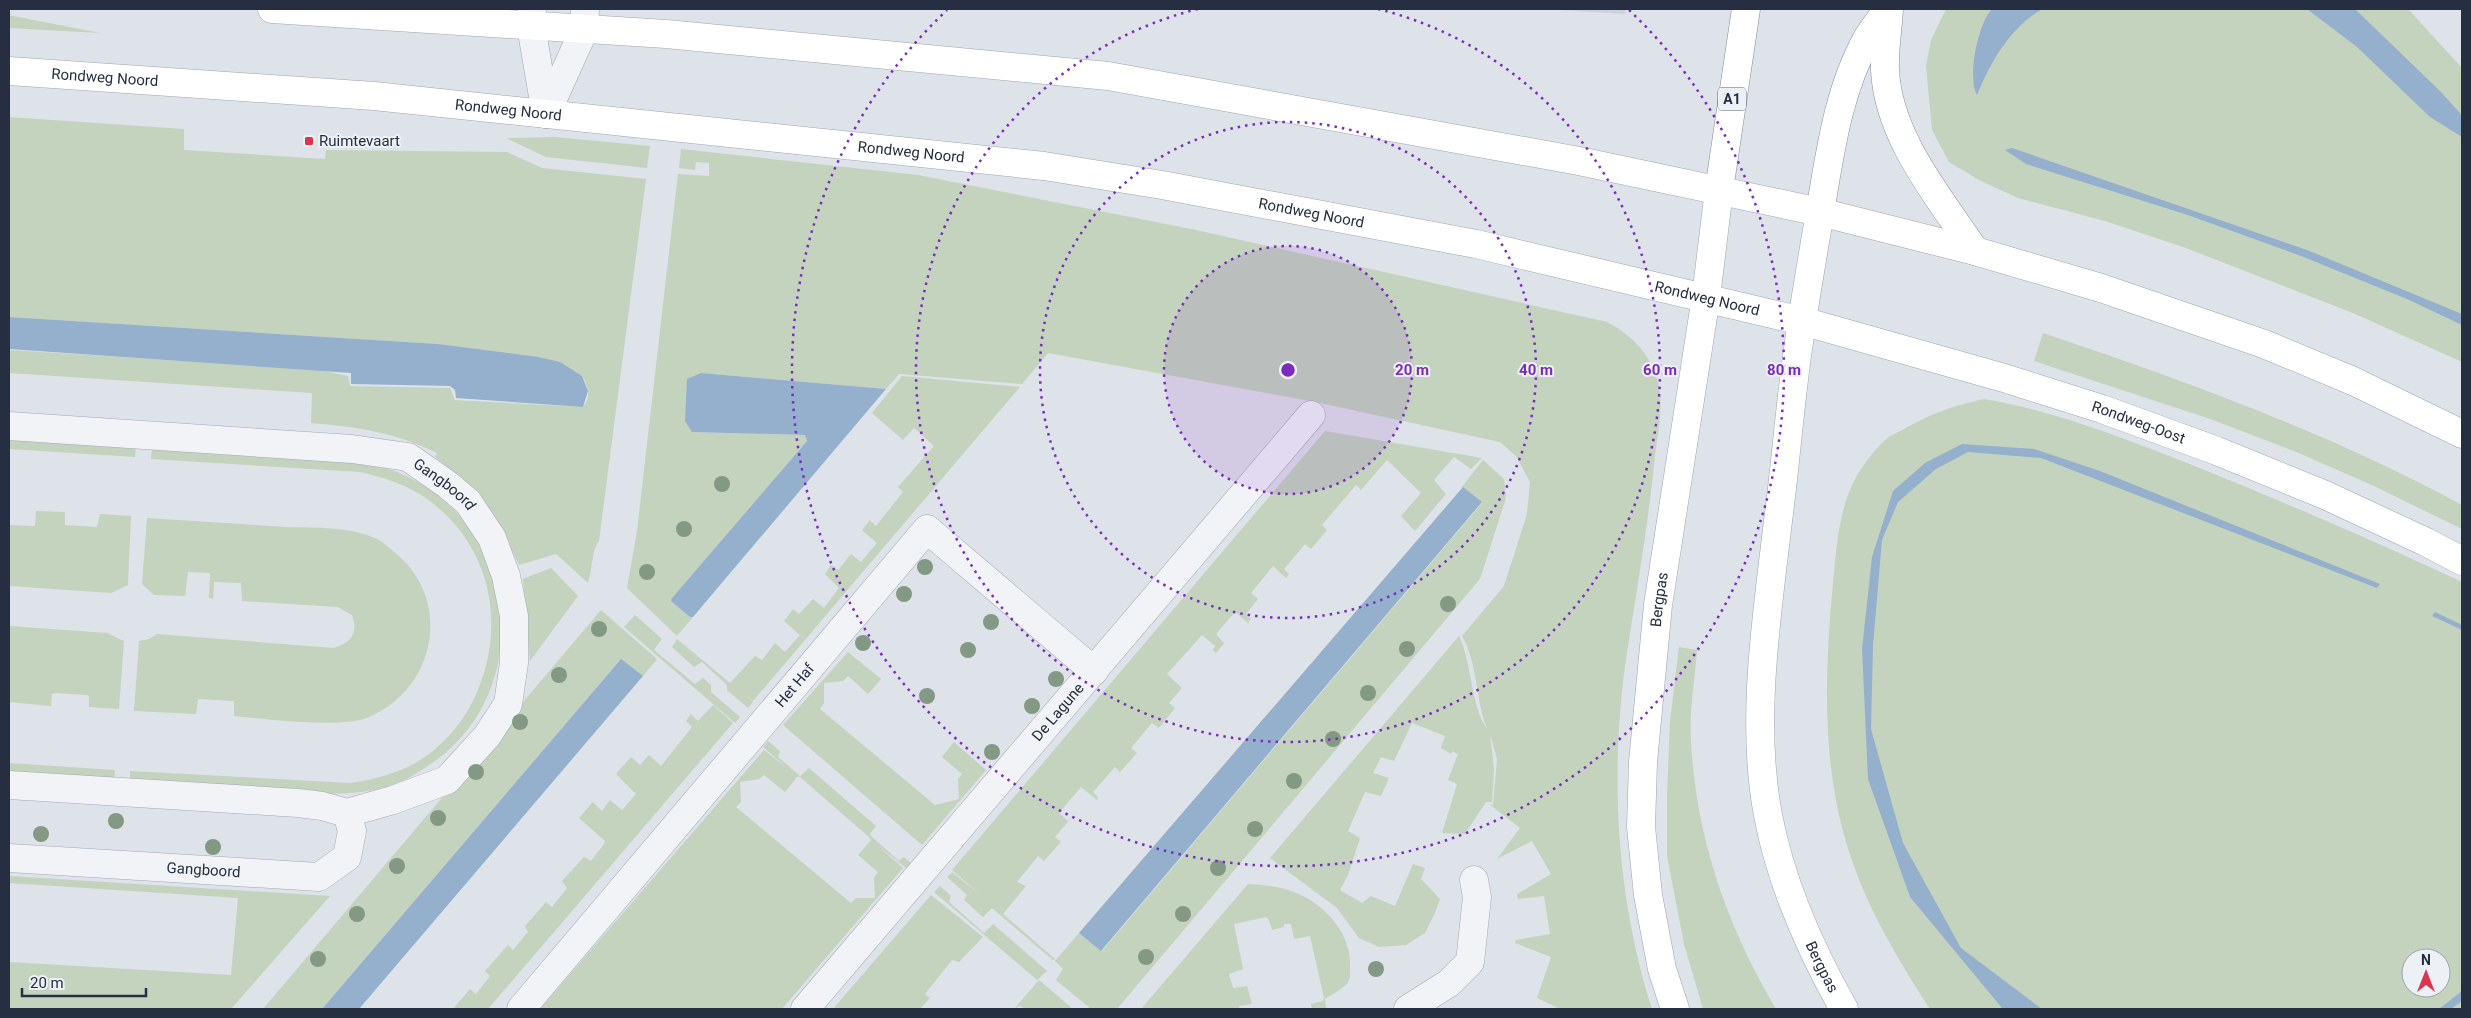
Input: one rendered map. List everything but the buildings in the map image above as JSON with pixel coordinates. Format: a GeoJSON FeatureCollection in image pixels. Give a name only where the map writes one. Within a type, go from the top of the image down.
{"type":"FeatureCollection","features":[{"type":"Feature","properties":{"kind":"main road"},"geometry":{"type":"LineString","coordinates":[[272,9],[585,20],[771,43],[1108,76],[1579,161],[1820,212],[1975,251],[2101,288],[2264,344],[2353,381],[2462,434]]}},
{"type":"Feature","properties":{"kind":"main road","name":"A1"},"geometry":{"type":"LineString","coordinates":[[1719,190],[1746,9]]}},
{"type":"Feature","properties":{"kind":"main road"},"geometry":{"type":"LineString","coordinates":[[1889,9],[1885,70],[1895,116],[1905,146],[1975,251]]}},
{"type":"Feature","properties":{"kind":"main road","name":"Bergpas"},"geometry":{"type":"LineString","coordinates":[[1844,1009],[1815,958],[1792,902],[1768,816],[1761,769],[1760,719],[1770,584],[1802,321],[1836,121],[1855,65],[1868,37],[1889,9]]}},
{"type":"Feature","properties":{"kind":"main road","name":"Rondweg Noord"},"geometry":{"type":"LineString","coordinates":[[9,71],[374,96],[925,152],[1089,173],[1476,244],[1802,321]]}},
{"type":"Feature","properties":{"kind":"main road","name":"Bergpas"},"geometry":{"type":"LineString","coordinates":[[1675,1009],[1662,969],[1648,895],[1641,827],[1643,762],[1658,605],[1706,297],[1719,190]]}},
{"type":"Feature","properties":{"kind":"main road","name":"Rondweg-Oost"},"geometry":{"type":"LineString","coordinates":[[1802,321],[2004,378],[2102,409],[2217,451],[2325,495],[2433,545],[2462,562]]}},
{"type":"Feature","properties":{"kind":"street"},"geometry":{"type":"LineString","coordinates":[[531,17],[546,114]]}},
{"type":"Feature","properties":{"kind":"street"},"geometry":{"type":"LineString","coordinates":[[546,114],[585,20]]}},
{"type":"Feature","properties":{"kind":"street","name":"De Lagune"},"geometry":{"type":"LineString","coordinates":[[805,1009],[1311,415]]}},
{"type":"Feature","properties":{"kind":"street","name":"Gangboord"},"geometry":{"type":"LineString","coordinates":[[9,426],[352,449],[408,457],[448,485],[468,502],[492,538],[506,576],[514,616],[514,663],[508,704],[487,736],[447,780],[393,800],[346,813],[352,831],[347,857],[319,877],[9,858]]}},
{"type":"Feature","properties":{"kind":"street","name":"Het Haf"},"geometry":{"type":"LineString","coordinates":[[521,1009],[927,529],[1094,671]]}},
{"type":"Feature","properties":{"kind":"street"},"geometry":{"type":"LineString","coordinates":[[9,785],[298,803],[322,806],[346,813]]}},
{"type":"Feature","properties":{"kind":"street"},"geometry":{"type":"LineString","coordinates":[[1408,1009],[1449,983],[1470,962],[1477,897],[1474,880]]}},
{"type":"Feature","properties":{"kind":"shaded area"},"geometry":{"type":"Polygon","coordinates":[[[1544,9],[1626,9],[1625,14],[1544,9]]]}},
{"type":"Feature","properties":{"kind":"green space"},"geometry":{"type":"Polygon","coordinates":[[[1946,9],[2408,9],[2462,68],[2462,362],[2353,313],[2186,248],[2105,221],[2018,198],[1979,180],[1949,162],[1932,130],[1926,66],[1931,40],[1946,9]]]}},
{"type":"Feature","properties":{"kind":"green space"},"geometry":{"type":"Polygon","coordinates":[[[9,15],[18,17],[100,33],[9,28],[9,15]]]}},
{"type":"Feature","properties":{"kind":"green space"},"geometry":{"type":"Polygon","coordinates":[[[9,117],[184,129],[184,150],[325,159],[326,150],[507,152],[542,168],[646,179],[599,541],[595,549],[588,583],[556,554],[519,565],[494,518],[463,481],[435,457],[437,453],[391,435],[344,426],[311,423],[312,393],[9,373],[9,350],[314,369],[348,376],[350,386],[450,388],[455,400],[583,407],[588,395],[582,376],[438,344],[9,317],[9,117]]]}},
{"type":"Feature","properties":{"kind":"green space"},"geometry":{"type":"Polygon","coordinates":[[[554,137],[650,146],[647,168],[546,157],[506,138],[554,137]]]}},
{"type":"Feature","properties":{"kind":"green space"},"geometry":{"type":"Polygon","coordinates":[[[681,149],[918,175],[1196,230],[1607,322],[1633,341],[1647,357],[1656,376],[1660,395],[1660,412],[1653,479],[1622,691],[1617,783],[1623,875],[1630,921],[1652,1009],[1560,1009],[1537,998],[1551,957],[1515,943],[1516,940],[1550,934],[1544,896],[1518,899],[1517,894],[1551,874],[1532,841],[1497,859],[1520,828],[1489,804],[1493,805],[1497,759],[1490,734],[1494,770],[1492,802],[1486,802],[1465,834],[1442,833],[1457,784],[1448,780],[1458,754],[1452,751],[1451,754],[1441,748],[1445,736],[1412,723],[1394,761],[1381,757],[1373,773],[1389,778],[1381,796],[1365,792],[1348,831],[1360,838],[1348,875],[1340,890],[1362,903],[1371,896],[1395,906],[1413,864],[1425,868],[1421,879],[1440,899],[1425,933],[1406,945],[1379,947],[1359,938],[1337,908],[1270,858],[1459,636],[1467,659],[1478,709],[1487,728],[1480,705],[1474,669],[1462,636],[1504,586],[1527,514],[1530,482],[1516,456],[1500,442],[1315,402],[1048,353],[1022,384],[899,374],[886,389],[701,373],[692,432],[805,435],[807,441],[672,598],[690,617],[693,617],[677,636],[627,588],[637,531],[678,174],[709,176],[709,163],[696,162],[695,170],[679,168],[681,149]]]}},
{"type":"Feature","properties":{"kind":"green space"},"geometry":{"type":"Polygon","coordinates":[[[2043,333],[2150,370],[2256,410],[2361,454],[2462,505],[2462,529],[2374,486],[2294,451],[2213,420],[2034,361],[2043,333]]]}},
{"type":"Feature","properties":{"kind":"green space"},"geometry":{"type":"Polygon","coordinates":[[[902,376],[1020,387],[753,701],[744,694],[753,702],[748,708],[727,690],[727,685],[702,662],[694,667],[672,647],[677,639],[730,683],[755,656],[762,660],[775,643],[785,652],[800,635],[784,621],[793,609],[799,614],[813,599],[824,608],[839,588],[825,574],[831,565],[838,570],[851,554],[861,562],[877,543],[862,530],[870,520],[876,526],[903,492],[898,487],[934,446],[914,428],[903,440],[872,413],[902,376]]]}},
{"type":"Feature","properties":{"kind":"green space"},"geometry":{"type":"Polygon","coordinates":[[[1984,399],[2036,410],[2112,434],[2291,506],[2462,582],[2462,1009],[1930,1009],[1882,930],[1862,888],[1847,845],[1839,813],[1829,747],[1827,714],[1828,648],[1838,536],[1846,501],[1853,483],[1869,457],[1886,439],[1914,423],[1952,407],[1984,399]]]}},
{"type":"Feature","properties":{"kind":"green space"},"geometry":{"type":"Polygon","coordinates":[[[1325,431],[1482,458],[1471,469],[1454,457],[1434,480],[1446,494],[1415,531],[1401,516],[1421,493],[1387,460],[1361,490],[1356,485],[1322,525],[1327,530],[1311,549],[1305,544],[1284,569],[1289,574],[1286,578],[1273,566],[1251,593],[1258,599],[1246,614],[1251,619],[1248,623],[1235,612],[1216,634],[1224,643],[1216,653],[1213,650],[1215,646],[1202,635],[1167,674],[1182,688],[1169,703],[1175,708],[1159,728],[1152,723],[1131,748],[1137,753],[1120,772],[1115,767],[1093,792],[1098,797],[1097,800],[1081,787],[1059,813],[1068,821],[1072,817],[1055,837],[1061,842],[1044,861],[1038,856],[1017,882],[1026,886],[1003,914],[1055,959],[1053,960],[992,908],[983,917],[964,900],[967,895],[947,877],[952,872],[982,896],[952,870],[1325,431]]]}},
{"type":"Feature","properties":{"kind":"green space"},"geometry":{"type":"Polygon","coordinates":[[[9,438],[136,446],[135,457],[9,449],[9,438]]]}},
{"type":"Feature","properties":{"kind":"green space"},"geometry":{"type":"Polygon","coordinates":[[[152,448],[373,464],[418,482],[443,499],[476,535],[482,547],[498,596],[501,623],[500,649],[495,675],[486,699],[473,722],[456,743],[435,761],[409,778],[376,789],[344,794],[130,781],[130,771],[350,783],[392,773],[424,758],[455,729],[472,703],[483,676],[490,648],[491,619],[488,592],[480,566],[467,541],[450,519],[420,494],[395,482],[360,472],[151,459],[152,448]]]}},
{"type":"Feature","properties":{"kind":"green space"},"geometry":{"type":"Polygon","coordinates":[[[1483,460],[1504,479],[1506,498],[1480,579],[1117,1009],[1091,1009],[1056,980],[1063,969],[1055,961],[1079,933],[1102,951],[1482,503],[1463,487],[1461,488],[1483,460]]]}},
{"type":"Feature","properties":{"kind":"green space"},"geometry":{"type":"Polygon","coordinates":[[[36,511],[65,512],[65,525],[97,527],[100,514],[131,516],[128,585],[111,593],[9,586],[9,525],[35,526],[36,511]]]}},
{"type":"Feature","properties":{"kind":"green space"},"geometry":{"type":"Polygon","coordinates":[[[147,518],[345,530],[368,535],[379,540],[413,571],[425,593],[430,617],[429,641],[422,664],[410,685],[392,703],[369,717],[357,721],[323,723],[234,716],[234,701],[198,699],[196,714],[134,711],[139,641],[149,639],[157,634],[334,648],[349,640],[355,627],[352,615],[338,607],[242,601],[241,583],[214,582],[213,599],[209,598],[210,573],[188,572],[185,596],[154,595],[142,584],[147,518]]]}},
{"type":"Feature","properties":{"kind":"green space"},"geometry":{"type":"Polygon","coordinates":[[[551,568],[578,596],[530,661],[523,579],[551,568]]]}},
{"type":"Feature","properties":{"kind":"green space"},"geometry":{"type":"Polygon","coordinates":[[[601,610],[657,659],[643,676],[620,660],[322,1009],[263,1009],[601,610]]]}},
{"type":"Feature","properties":{"kind":"green space"},"geometry":{"type":"Polygon","coordinates":[[[635,615],[662,639],[654,650],[695,684],[703,678],[711,685],[711,692],[740,717],[735,723],[624,627],[635,615]]]}},
{"type":"Feature","properties":{"kind":"green space"},"geometry":{"type":"Polygon","coordinates":[[[9,626],[107,633],[124,641],[119,709],[89,707],[89,696],[87,695],[55,693],[52,694],[51,706],[9,702],[9,626]]]}},
{"type":"Feature","properties":{"kind":"green space"},"geometry":{"type":"Polygon","coordinates":[[[1679,647],[1697,650],[1691,707],[1691,741],[1694,777],[1707,847],[1729,913],[1743,946],[1758,978],[1776,1009],[1703,1009],[1684,944],[1667,856],[1670,721],[1679,647]]]}},
{"type":"Feature","properties":{"kind":"green space"},"geometry":{"type":"Polygon","coordinates":[[[848,652],[881,679],[868,694],[848,676],[843,681],[824,683],[824,703],[820,709],[935,805],[959,799],[958,779],[962,774],[942,757],[954,742],[986,770],[922,845],[783,725],[848,652]]]}},
{"type":"Feature","properties":{"kind":"green space"},"geometry":{"type":"Polygon","coordinates":[[[713,705],[733,723],[488,1009],[453,1009],[470,989],[476,994],[490,976],[485,971],[508,945],[513,950],[528,932],[525,926],[546,902],[552,907],[567,888],[562,881],[584,857],[591,861],[604,844],[605,841],[579,818],[593,802],[602,811],[610,800],[622,810],[636,794],[616,774],[631,757],[640,765],[649,755],[661,766],[692,727],[686,721],[691,714],[698,721],[713,705]]]}},
{"type":"Feature","properties":{"kind":"green space"},"geometry":{"type":"Polygon","coordinates":[[[768,741],[780,751],[778,757],[800,776],[809,768],[876,826],[870,834],[871,836],[899,861],[904,857],[911,863],[906,868],[876,844],[903,868],[782,1009],[540,1009],[764,750],[788,769],[763,747],[768,741]],[[764,775],[759,779],[740,782],[741,802],[736,807],[851,903],[856,898],[875,898],[874,878],[878,872],[858,855],[871,840],[869,837],[800,777],[797,777],[785,792],[764,775]]]}},
{"type":"Feature","properties":{"kind":"green space"},"geometry":{"type":"Polygon","coordinates":[[[9,763],[115,770],[114,781],[9,774],[9,763]]]}},
{"type":"Feature","properties":{"kind":"green space"},"geometry":{"type":"Polygon","coordinates":[[[9,876],[330,896],[231,1009],[9,1009],[9,962],[231,975],[238,898],[9,883],[9,876]]]}},
{"type":"Feature","properties":{"kind":"green space"},"geometry":{"type":"Polygon","coordinates":[[[1248,884],[1283,888],[1305,897],[1325,911],[1340,930],[1346,941],[1349,953],[1350,977],[1345,986],[1325,999],[1326,1009],[1312,1009],[1311,1004],[1323,1001],[1324,998],[1310,936],[1294,939],[1291,924],[1284,924],[1284,927],[1272,930],[1266,917],[1234,924],[1243,969],[1229,974],[1233,988],[1247,986],[1252,1004],[1239,1006],[1240,1009],[1141,1009],[1248,884]]]}},
{"type":"Feature","properties":{"kind":"green space"},"geometry":{"type":"Polygon","coordinates":[[[940,886],[951,896],[949,902],[984,933],[993,924],[1047,971],[1037,980],[934,892],[940,886]]]}},
{"type":"Feature","properties":{"kind":"green space"},"geometry":{"type":"Polygon","coordinates":[[[931,895],[983,937],[959,962],[952,960],[925,994],[930,998],[920,1009],[833,1009],[931,895]]]}},
{"type":"Feature","properties":{"kind":"green space"},"geometry":{"type":"Polygon","coordinates":[[[1039,980],[1073,1009],[1025,1009],[1020,1006],[1015,1008],[1039,980]]]}},
{"type":"Feature","properties":{"kind":"water"},"geometry":{"type":"Polygon","coordinates":[[[1992,9],[2042,9],[2020,26],[2003,46],[1977,95],[1973,76],[1978,38],[1982,26],[1992,9]]]}},
{"type":"Feature","properties":{"kind":"water"},"geometry":{"type":"Polygon","coordinates":[[[2307,9],[2355,9],[2440,91],[2460,113],[2462,117],[2462,137],[2430,117],[2357,47],[2307,9]]]}},
{"type":"Feature","properties":{"kind":"water"},"geometry":{"type":"Polygon","coordinates":[[[2012,148],[2307,250],[2462,314],[2462,325],[2407,299],[2301,256],[2188,215],[2026,164],[2005,150],[2012,148]]]}},
{"type":"Feature","properties":{"kind":"water"},"geometry":{"type":"Polygon","coordinates":[[[9,317],[438,344],[538,357],[560,362],[582,376],[588,391],[583,407],[456,398],[455,390],[450,386],[351,384],[351,373],[9,349],[9,317]]]}},
{"type":"Feature","properties":{"kind":"water"},"geometry":{"type":"Polygon","coordinates":[[[701,373],[886,389],[693,617],[690,617],[671,601],[672,598],[807,441],[805,435],[692,432],[685,421],[687,379],[701,373]]]}},
{"type":"Feature","properties":{"kind":"water"},"geometry":{"type":"Polygon","coordinates":[[[1962,444],[2034,449],[2100,471],[2380,584],[2377,588],[2041,458],[1968,452],[1936,469],[1898,502],[1882,540],[1873,645],[1871,729],[1903,843],[1961,948],[2042,1009],[2002,1008],[1910,897],[1868,779],[1862,649],[1872,557],[1893,491],[1925,463],[1962,444]]]}},
{"type":"Feature","properties":{"kind":"water"},"geometry":{"type":"Polygon","coordinates":[[[1463,487],[1482,502],[1101,951],[1079,933],[1463,487]]]}},
{"type":"Feature","properties":{"kind":"water"},"geometry":{"type":"Polygon","coordinates":[[[2435,612],[2462,625],[2462,630],[2432,616],[2435,612]]]}},
{"type":"Feature","properties":{"kind":"water"},"geometry":{"type":"Polygon","coordinates":[[[621,659],[643,676],[359,1009],[322,1009],[621,659]]]}},
{"type":"Feature","properties":{"kind":"water"},"geometry":{"type":"Polygon","coordinates":[[[2462,991],[2462,1001],[2451,1009],[2439,1009],[2462,991]]]}},
{"type":"Feature","properties":{"kind":"place","name":"Ruimtevaart"},"geometry":{"type":"Point","coordinates":[309,141]}}]}
